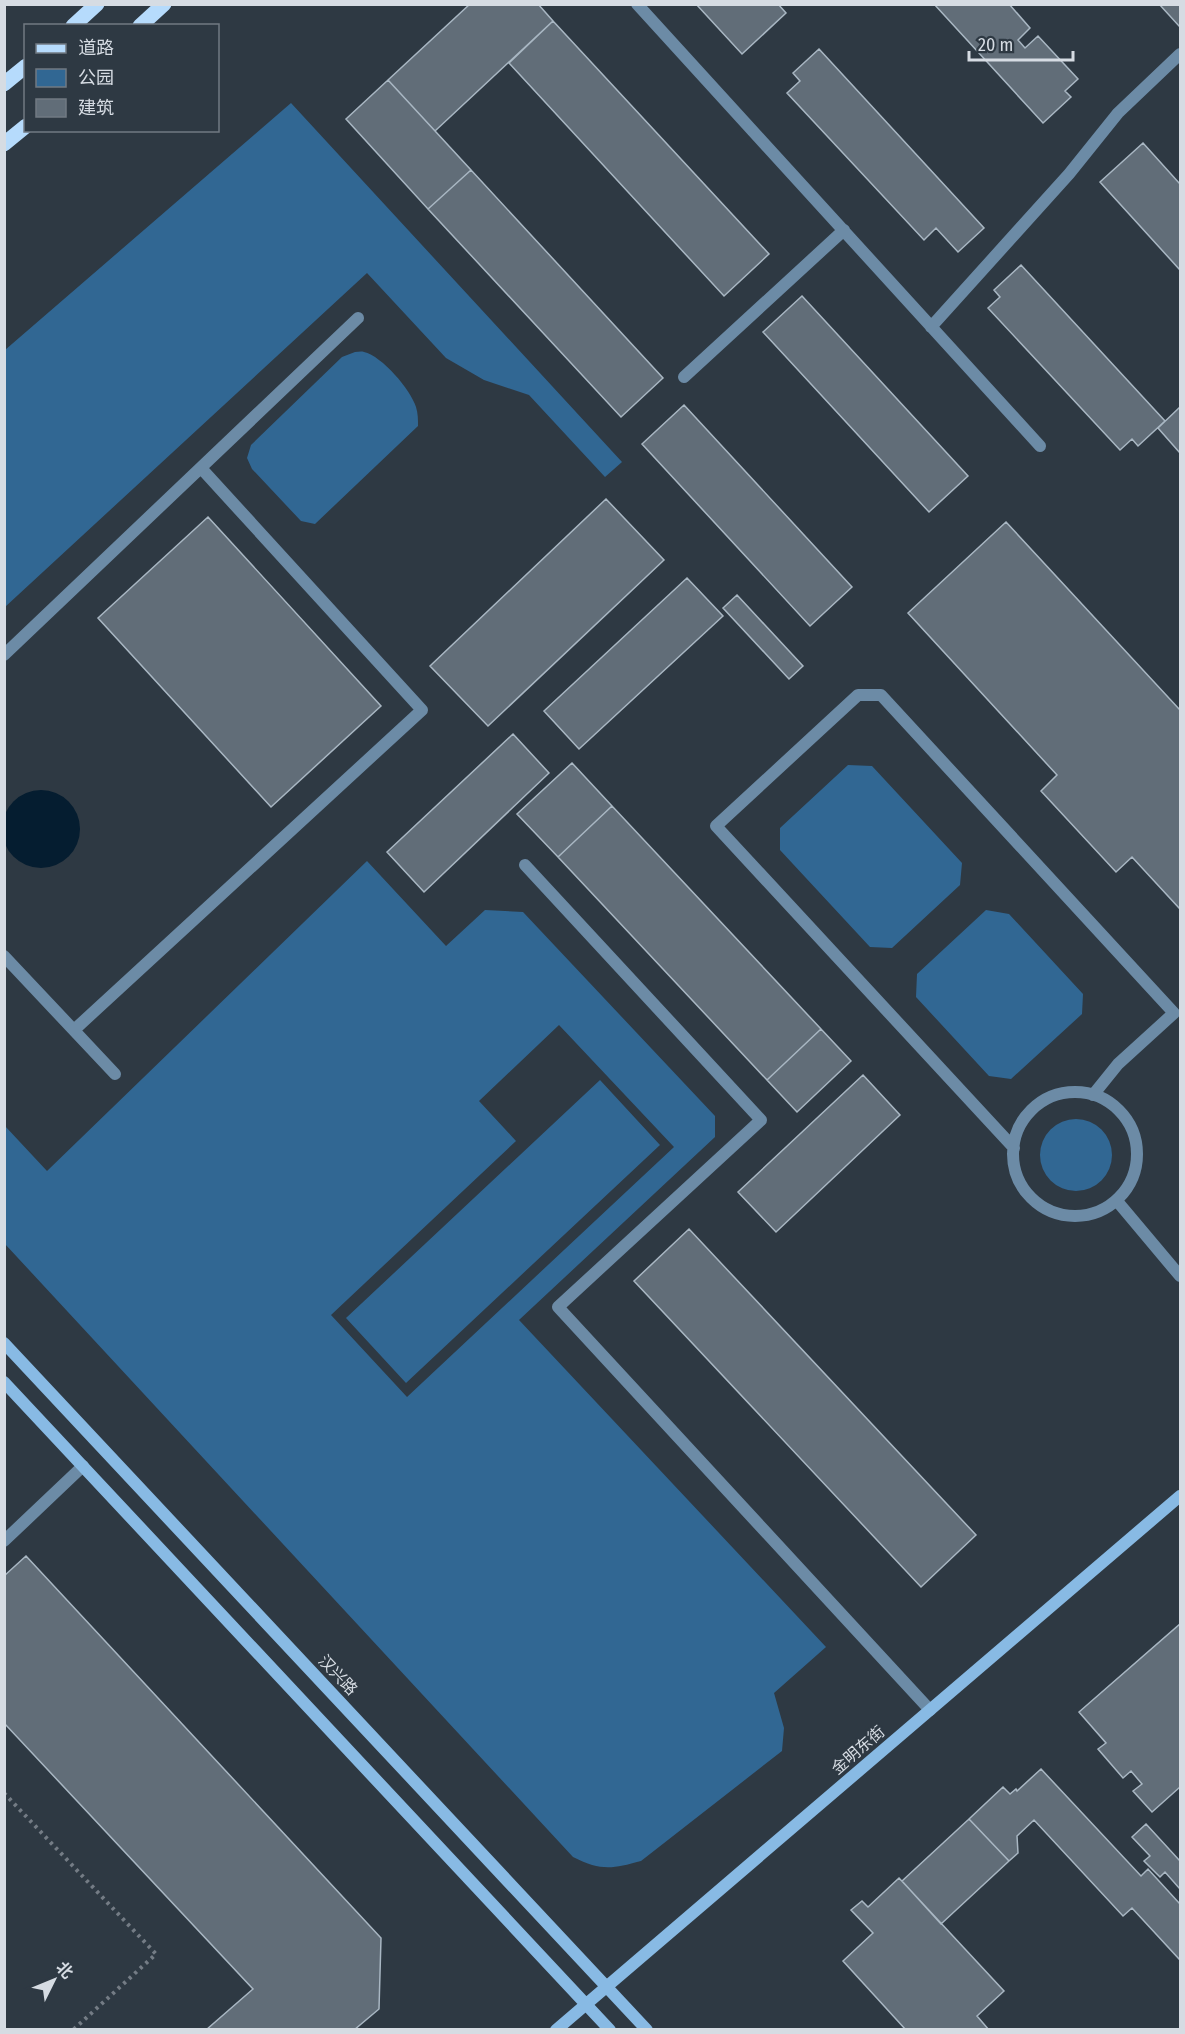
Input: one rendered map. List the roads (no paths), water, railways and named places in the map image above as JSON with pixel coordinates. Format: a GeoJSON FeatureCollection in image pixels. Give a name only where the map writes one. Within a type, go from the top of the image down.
{"type":"FeatureCollection","features":[{"type":"Feature","properties":{"kind":"main road"},"geometry":{"type":"LineString","coordinates":[[75,24],[97,4]]}},
{"type":"Feature","properties":{"kind":"main road"},"geometry":{"type":"LineString","coordinates":[[142,24],[164,4]]}},
{"type":"Feature","properties":{"kind":"main road"},"geometry":{"type":"LineString","coordinates":[[4,84],[24,68]]}},
{"type":"Feature","properties":{"kind":"main road"},"geometry":{"type":"LineString","coordinates":[[4,144],[24,128]]}},
{"type":"Feature","properties":{"kind":"street","name":"汉兴路"},"geometry":{"type":"LineString","coordinates":[[4,1344],[647,2030]]}},
{"type":"Feature","properties":{"kind":"street"},"geometry":{"type":"LineString","coordinates":[[4,1383],[610,2030]]}},
{"type":"Feature","properties":{"kind":"street","name":"金明东街"},"geometry":{"type":"LineString","coordinates":[[556,2030],[1180,1496]]}},
{"type":"Feature","properties":{"kind":"lane"},"geometry":{"type":"LineString","coordinates":[[638,4],[1040,446]]}},
{"type":"Feature","properties":{"kind":"lane"},"geometry":{"type":"LineString","coordinates":[[931,327],[1069,174],[1118,113],[1180,54]]}},
{"type":"Feature","properties":{"kind":"lane"},"geometry":{"type":"LineString","coordinates":[[684,376],[844,231]]}},
{"type":"Feature","properties":{"kind":"lane"},"geometry":{"type":"LineString","coordinates":[[4,656],[358,318]]}},
{"type":"Feature","properties":{"kind":"lane"},"geometry":{"type":"LineString","coordinates":[[74,1030],[422,710],[201,468]]}},
{"type":"Feature","properties":{"kind":"lane"},"geometry":{"type":"LineString","coordinates":[[1014,1148],[716,826],[858,694],[881,695],[1174,1013],[1118,1064],[1093,1095]]}},
{"type":"Feature","properties":{"kind":"lane"},"geometry":{"type":"LineString","coordinates":[[525,865],[761,1120],[558,1307],[930,1710]]}},
{"type":"Feature","properties":{"kind":"lane"},"geometry":{"type":"LineString","coordinates":[[4,956],[115,1074]]}},
{"type":"Feature","properties":{"kind":"lane"},"geometry":{"type":"LineString","coordinates":[[1067,1093],[1084,1093],[1115,1106],[1126,1119],[1134,1134],[1137,1150],[1136,1167],[1131,1183],[1109,1207],[1094,1214],[1077,1217],[1058,1214],[1041,1206],[1027,1193],[1017,1177],[1013,1158],[1014,1148],[1014,1139],[1022,1121],[1034,1107],[1051,1097],[1067,1093]]}},
{"type":"Feature","properties":{"kind":"lane"},"geometry":{"type":"LineString","coordinates":[[1116,1201],[1180,1276]]}},
{"type":"Feature","properties":{"kind":"lane"},"geometry":{"type":"LineString","coordinates":[[4,1541],[83,1466]]}}]}
